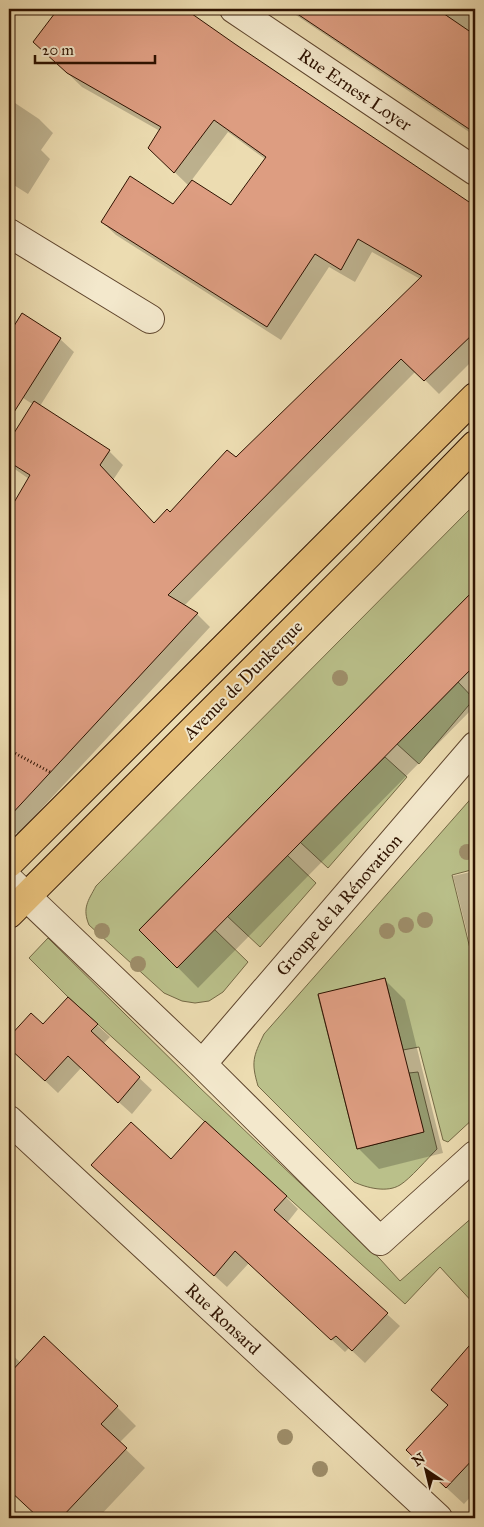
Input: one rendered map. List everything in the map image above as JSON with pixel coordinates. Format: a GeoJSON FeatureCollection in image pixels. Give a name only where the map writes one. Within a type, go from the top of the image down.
{"type":"FeatureCollection","features":[{"type":"Feature","properties":{"kind":"main road","name":"Avenue de Dunkerque"},"geometry":{"type":"LineString","coordinates":[[9,863],[475,397]]}},
{"type":"Feature","properties":{"kind":"main road","name":"Avenue de Dunkerque"},"geometry":{"type":"LineString","coordinates":[[15,897],[362,562],[475,445]]}},
{"type":"Feature","properties":{"kind":"street","name":"Rue Ernest Loyer"},"geometry":{"type":"LineString","coordinates":[[234,9],[475,171]]}},
{"type":"Feature","properties":{"kind":"street"},"geometry":{"type":"LineString","coordinates":[[9,233],[150,319]]}},
{"type":"Feature","properties":{"kind":"street","name":"Groupe de la Rénovation"},"geometry":{"type":"LineString","coordinates":[[202,1064],[475,746]]}},
{"type":"Feature","properties":{"kind":"street"},"geometry":{"type":"LineString","coordinates":[[15,897],[202,1064],[380,1241],[475,1155]]}},
{"type":"Feature","properties":{"kind":"street","name":"Rue Ronsard"},"geometry":{"type":"LineString","coordinates":[[9,1120],[438,1518]]}},
{"type":"Feature","properties":{"kind":"path"},"geometry":{"type":"LineString","coordinates":[[9,750],[83,789]]}},
{"type":"Feature","properties":{"kind":"green space"},"geometry":{"type":"Polygon","coordinates":[[[475,504],[475,589],[139,930],[177,968],[214,929],[248,962],[223,992],[209,1001],[195,1003],[182,1001],[164,993],[89,925],[86,909],[88,900],[96,886],[475,504]]]}},
{"type":"Feature","properties":{"kind":"green space"},"geometry":{"type":"Polygon","coordinates":[[[458,682],[474,699],[419,764],[397,744],[458,682]]]}},
{"type":"Feature","properties":{"kind":"green space"},"geometry":{"type":"Polygon","coordinates":[[[385,757],[407,777],[328,868],[300,842],[385,757]]]}},
{"type":"Feature","properties":{"kind":"green space"},"geometry":{"type":"Polygon","coordinates":[[[475,794],[475,869],[452,875],[475,969],[475,1117],[448,1142],[443,1140],[419,1047],[403,1050],[385,978],[318,995],[357,1149],[423,1132],[409,1073],[418,1072],[437,1149],[400,1185],[389,1189],[365,1186],[354,1182],[258,1086],[254,1071],[255,1054],[264,1034],[475,794]]]}},
{"type":"Feature","properties":{"kind":"green space"},"geometry":{"type":"Polygon","coordinates":[[[287,855],[316,883],[260,947],[227,916],[287,855]]]}},
{"type":"Feature","properties":{"kind":"green space"},"geometry":{"type":"Polygon","coordinates":[[[48,938],[199,1087],[380,1259],[400,1281],[475,1215],[475,1305],[440,1267],[405,1304],[68,997],[29,958],[48,938]]]}},
{"type":"Feature","properties":{"kind":"building"},"geometry":{"type":"Polygon","coordinates":[[[58,9],[185,9],[475,206],[475,332],[424,381],[401,359],[168,595],[198,613],[9,817],[9,511],[30,475],[9,462],[9,441],[34,401],[110,450],[100,465],[154,523],[167,509],[170,512],[227,450],[236,457],[422,276],[358,239],[341,270],[315,254],[267,327],[101,222],[130,176],[173,204],[192,180],[231,205],[266,157],[214,120],[174,173],[148,148],[161,127],[67,73],[33,42],[58,9]]]}},
{"type":"Feature","properties":{"kind":"building"},"geometry":{"type":"Polygon","coordinates":[[[290,9],[437,9],[475,35],[475,133],[290,9]]]}},
{"type":"Feature","properties":{"kind":"building"},"geometry":{"type":"Polygon","coordinates":[[[22,313],[61,338],[9,420],[9,334],[22,313]]]}},
{"type":"Feature","properties":{"kind":"building"},"geometry":{"type":"Polygon","coordinates":[[[475,589],[475,665],[177,968],[139,930],[475,589]]]}},
{"type":"Feature","properties":{"kind":"building"},"geometry":{"type":"Polygon","coordinates":[[[385,978],[424,1132],[357,1149],[318,994],[385,978]]]}},
{"type":"Feature","properties":{"kind":"building"},"geometry":{"type":"Polygon","coordinates":[[[68,997],[98,1024],[91,1031],[140,1077],[118,1103],[68,1056],[45,1081],[9,1048],[9,1037],[31,1013],[43,1024],[68,997]]]}},
{"type":"Feature","properties":{"kind":"building"},"geometry":{"type":"Polygon","coordinates":[[[205,1121],[287,1196],[274,1210],[388,1313],[352,1351],[336,1336],[331,1340],[235,1251],[214,1276],[91,1165],[131,1122],[171,1159],[205,1121]]]}},
{"type":"Feature","properties":{"kind":"building"},"geometry":{"type":"Polygon","coordinates":[[[44,1336],[118,1406],[101,1424],[127,1448],[61,1518],[39,1518],[9,1490],[9,1374],[44,1336]]]}},
{"type":"Feature","properties":{"kind":"building"},"geometry":{"type":"Polygon","coordinates":[[[475,1339],[475,1457],[446,1488],[406,1450],[448,1405],[431,1390],[475,1339]]]}}]}
